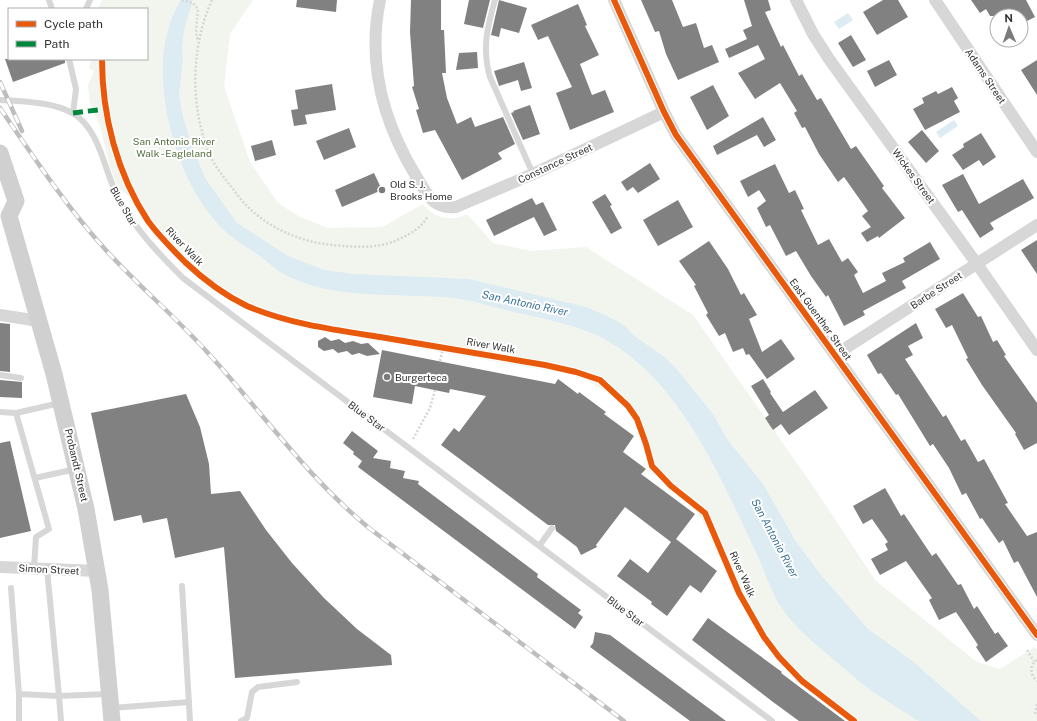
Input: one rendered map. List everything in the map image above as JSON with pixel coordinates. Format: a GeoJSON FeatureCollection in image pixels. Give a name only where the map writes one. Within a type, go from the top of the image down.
{"type":"FeatureCollection","features":[{"type":"Feature","properties":{"kind":"main road","name":"Probandt Street"},"geometry":{"type":"LineString","coordinates":[[0,153],[3,171],[16,201],[5,213],[39,321],[62,403],[78,469],[97,571],[111,708]]}},
{"type":"Feature","properties":{"kind":"street","name":"Constance Street"},"geometry":{"type":"LineString","coordinates":[[380,0],[375,36],[376,61],[384,109],[402,154],[434,203],[444,208],[456,206],[533,174],[664,112]]}},
{"type":"Feature","properties":{"kind":"street","name":"East Guenther Street"},"geometry":{"type":"LineString","coordinates":[[614,0],[664,112],[676,135],[1037,634]]}},
{"type":"Feature","properties":{"kind":"street","name":"Wickes Street"},"geometry":{"type":"LineString","coordinates":[[796,0],[813,34],[829,59],[978,264],[1037,350]]}},
{"type":"Feature","properties":{"kind":"street","name":"Adams Street"},"geometry":{"type":"LineString","coordinates":[[934,0],[1037,152]]}},
{"type":"Feature","properties":{"kind":"street","name":"Barbe Street"},"geometry":{"type":"LineString","coordinates":[[835,355],[1037,225]]}},
{"type":"Feature","properties":{"kind":"street"},"geometry":{"type":"LineString","coordinates":[[0,315],[39,321]]}},
{"type":"Feature","properties":{"kind":"street","name":"Simon Street"},"geometry":{"type":"LineString","coordinates":[[0,567],[97,571]]}},
{"type":"Feature","properties":{"kind":"lane"},"geometry":{"type":"LineString","coordinates":[[495,0],[488,24],[486,62],[490,77],[533,174]]}},
{"type":"Feature","properties":{"kind":"lane"},"geometry":{"type":"LineString","coordinates":[[69,60],[76,88],[73,113]]}},
{"type":"Feature","properties":{"kind":"lane","name":"Blue Star"},"geometry":{"type":"LineString","coordinates":[[0,100],[34,103],[73,113],[87,125],[95,140],[113,188],[130,218],[150,246],[183,278],[540,545],[772,721]]}},
{"type":"Feature","properties":{"kind":"lane"},"geometry":{"type":"LineString","coordinates":[[0,375],[21,378]]}},
{"type":"Feature","properties":{"kind":"lane"},"geometry":{"type":"LineString","coordinates":[[0,412],[16,413],[62,403]]}},
{"type":"Feature","properties":{"kind":"lane"},"geometry":{"type":"LineString","coordinates":[[16,413],[50,529],[36,537],[34,568]]}},
{"type":"Feature","properties":{"kind":"lane"},"geometry":{"type":"LineString","coordinates":[[35,478],[78,469]]}},
{"type":"Feature","properties":{"kind":"lane"},"geometry":{"type":"LineString","coordinates":[[540,545],[552,528]]}},
{"type":"Feature","properties":{"kind":"lane"},"geometry":{"type":"LineString","coordinates":[[47,569],[61,721]]}},
{"type":"Feature","properties":{"kind":"lane"},"geometry":{"type":"LineString","coordinates":[[182,586],[190,721]]}},
{"type":"Feature","properties":{"kind":"lane"},"geometry":{"type":"LineString","coordinates":[[12,588],[19,694],[19,721]]}},
{"type":"Feature","properties":{"kind":"lane"},"geometry":{"type":"LineString","coordinates":[[241,721],[247,718],[252,692],[258,686],[296,682]]}},
{"type":"Feature","properties":{"kind":"lane"},"geometry":{"type":"LineString","coordinates":[[19,694],[59,696],[111,708],[189,702]]}},
{"type":"Feature","properties":{"kind":"path"},"geometry":{"type":"LineString","coordinates":[[182,0],[192,3],[198,10],[196,30],[197,38],[200,39]]}},
{"type":"Feature","properties":{"kind":"path"},"geometry":{"type":"LineString","coordinates":[[212,0],[203,24],[200,39],[195,78],[196,98],[206,146],[216,166],[247,206],[283,231],[303,240],[322,244],[356,247],[384,246],[419,228],[428,216]]}},
{"type":"Feature","properties":{"kind":"path"},"geometry":{"type":"LineString","coordinates":[[435,346],[451,349]]}},
{"type":"Feature","properties":{"kind":"path"},"geometry":{"type":"LineString","coordinates":[[440,362],[443,348]]}},
{"type":"Feature","properties":{"kind":"path"},"geometry":{"type":"LineString","coordinates":[[408,447],[424,421],[430,408],[435,390]]}},
{"type":"Feature","properties":{"kind":"path"},"geometry":{"type":"LineString","coordinates":[[1027,650],[1036,660],[1031,667],[1032,674],[1037,681]]}},
{"type":"Feature","properties":{"kind":"path"},"geometry":{"type":"LineString","coordinates":[[1034,714],[1037,704]]}},
{"type":"Feature","properties":{"kind":"green space","name":"San Antonio River Walk - Eagleland"},"geometry":{"type":"Polygon","coordinates":[[[102,0],[253,0],[230,34],[224,86],[250,162],[278,203],[300,217],[328,228],[382,227],[423,204],[432,213],[443,218],[455,218],[467,214],[493,243],[531,251],[586,247],[693,315],[817,492],[875,580],[977,662],[1000,669],[1035,647],[1037,650],[1037,721],[849,721],[792,675],[763,644],[743,608],[702,519],[691,506],[664,483],[649,466],[639,432],[628,412],[611,395],[590,382],[568,374],[307,329],[281,322],[253,311],[211,288],[184,265],[155,234],[134,200],[118,188],[109,164],[100,126],[90,104],[88,85],[94,71],[89,68],[92,60],[148,60],[148,8],[98,8],[102,0]]]}},
{"type":"Feature","properties":{"kind":"water","name":"San Antonio River"},"geometry":{"type":"Polygon","coordinates":[[[181,0],[193,0],[184,30],[182,48],[183,58],[179,95],[183,117],[192,146],[205,178],[237,223],[288,256],[324,270],[354,274],[469,279],[586,307],[625,326],[633,335],[663,356],[675,367],[713,414],[727,439],[763,484],[795,540],[820,574],[868,629],[911,660],[981,721],[920,721],[860,682],[804,634],[786,615],[775,597],[727,491],[695,433],[677,406],[656,381],[634,359],[608,341],[569,325],[466,300],[432,296],[365,294],[321,288],[280,272],[226,232],[207,210],[191,185],[179,158],[167,115],[163,81],[164,47],[173,15],[181,0]]]}},
{"type":"Feature","properties":{"kind":"water"},"geometry":{"type":"Polygon","coordinates":[[[848,13],[853,20],[839,29],[834,22],[848,13]]]}},
{"type":"Feature","properties":{"kind":"water"},"geometry":{"type":"Polygon","coordinates":[[[954,120],[958,126],[940,138],[936,132],[954,120]]]}},
{"type":"Feature","properties":{"kind":"building"},"geometry":{"type":"Polygon","coordinates":[[[297,0],[337,0],[336,12],[296,7],[297,0]]]}},
{"type":"Feature","properties":{"kind":"building"},"geometry":{"type":"Polygon","coordinates":[[[411,0],[441,0],[441,30],[444,30],[446,73],[442,73],[447,98],[457,124],[471,117],[475,127],[503,117],[515,144],[498,153],[502,159],[462,180],[435,130],[423,133],[416,110],[419,109],[412,87],[414,86],[410,32],[411,0]]]}},
{"type":"Feature","properties":{"kind":"building"},"geometry":{"type":"Polygon","coordinates":[[[469,0],[490,0],[483,28],[464,24],[469,0]]]}},
{"type":"Feature","properties":{"kind":"building"},"geometry":{"type":"Polygon","coordinates":[[[499,0],[527,8],[519,33],[501,28],[499,37],[491,35],[499,0]]]}},
{"type":"Feature","properties":{"kind":"building"},"geometry":{"type":"Polygon","coordinates":[[[641,0],[672,0],[683,27],[696,23],[704,48],[712,45],[719,62],[678,80],[666,54],[659,31],[655,32],[641,0]]]}},
{"type":"Feature","properties":{"kind":"building"},"geometry":{"type":"Polygon","coordinates":[[[744,0],[768,0],[771,10],[765,12],[781,47],[783,45],[799,76],[802,74],[817,100],[821,98],[851,149],[856,146],[884,186],[882,188],[905,218],[879,238],[878,236],[867,242],[861,233],[871,227],[862,216],[868,211],[844,177],[838,182],[819,154],[805,127],[802,128],[794,113],[797,111],[780,83],[755,99],[738,73],[765,59],[758,45],[729,58],[725,49],[747,39],[743,30],[752,26],[744,0]]]}},
{"type":"Feature","properties":{"kind":"building"},"geometry":{"type":"Polygon","coordinates":[[[883,0],[898,0],[908,17],[877,35],[863,12],[883,0]]]}},
{"type":"Feature","properties":{"kind":"building"},"geometry":{"type":"Polygon","coordinates":[[[971,0],[1026,0],[1035,17],[1029,20],[1029,8],[989,8],[989,14],[986,9],[980,13],[971,0]]]}},
{"type":"Feature","properties":{"kind":"building"},"geometry":{"type":"Polygon","coordinates":[[[578,4],[587,25],[585,26],[599,55],[580,64],[592,95],[605,90],[614,112],[570,130],[556,93],[572,87],[548,36],[538,40],[531,25],[578,4]]]}},
{"type":"Feature","properties":{"kind":"building"},"geometry":{"type":"Polygon","coordinates":[[[851,35],[866,60],[853,67],[838,43],[851,35]]]}},
{"type":"Feature","properties":{"kind":"building"},"geometry":{"type":"Polygon","coordinates":[[[477,52],[478,68],[456,70],[459,53],[477,52]]]}},
{"type":"Feature","properties":{"kind":"building"},"geometry":{"type":"Polygon","coordinates":[[[5,59],[65,60],[65,63],[13,82],[5,59]]]}},
{"type":"Feature","properties":{"kind":"building"},"geometry":{"type":"Polygon","coordinates":[[[889,60],[897,75],[875,87],[867,71],[889,60]]]}},
{"type":"Feature","properties":{"kind":"building"},"geometry":{"type":"Polygon","coordinates":[[[1037,60],[1037,95],[1021,70],[1037,60]]]}},
{"type":"Feature","properties":{"kind":"building"},"geometry":{"type":"Polygon","coordinates":[[[524,62],[532,88],[521,91],[518,80],[499,86],[494,71],[524,62]]]}},
{"type":"Feature","properties":{"kind":"building"},"geometry":{"type":"Polygon","coordinates":[[[332,84],[336,110],[305,115],[307,124],[294,126],[291,110],[298,109],[295,90],[332,84]]]}},
{"type":"Feature","properties":{"kind":"building"},"geometry":{"type":"Polygon","coordinates":[[[713,85],[729,116],[707,130],[690,97],[713,85]]]}},
{"type":"Feature","properties":{"kind":"building"},"geometry":{"type":"Polygon","coordinates":[[[952,87],[958,98],[954,101],[960,112],[925,130],[913,109],[924,103],[922,98],[936,91],[938,94],[952,87]]]}},
{"type":"Feature","properties":{"kind":"building"},"geometry":{"type":"Polygon","coordinates":[[[530,105],[540,134],[523,140],[511,113],[530,105]]]}},
{"type":"Feature","properties":{"kind":"building"},"geometry":{"type":"Polygon","coordinates":[[[763,117],[776,140],[764,147],[757,135],[717,155],[713,146],[763,117]]]}},
{"type":"Feature","properties":{"kind":"building"},"geometry":{"type":"Polygon","coordinates":[[[349,128],[356,147],[324,160],[316,141],[349,128]]]}},
{"type":"Feature","properties":{"kind":"building"},"geometry":{"type":"Polygon","coordinates":[[[922,130],[939,151],[926,163],[908,142],[922,130]]]}},
{"type":"Feature","properties":{"kind":"building"},"geometry":{"type":"Polygon","coordinates":[[[981,133],[996,157],[983,166],[979,160],[963,170],[952,155],[964,147],[963,144],[981,133]]]}},
{"type":"Feature","properties":{"kind":"building"},"geometry":{"type":"Polygon","coordinates":[[[272,140],[276,155],[255,161],[251,146],[272,140]]]}},
{"type":"Feature","properties":{"kind":"building"},"geometry":{"type":"Polygon","coordinates":[[[650,163],[660,179],[638,193],[633,187],[627,191],[621,182],[650,163]]]}},
{"type":"Feature","properties":{"kind":"building"},"geometry":{"type":"Polygon","coordinates":[[[775,164],[789,193],[795,190],[804,209],[801,210],[818,245],[829,239],[842,262],[848,258],[858,272],[854,275],[863,293],[886,281],[882,273],[905,262],[903,258],[930,242],[940,259],[902,281],[906,288],[863,311],[865,315],[844,326],[828,295],[826,297],[796,251],[786,256],[770,225],[766,227],[757,208],[766,201],[759,190],[748,197],[740,181],[775,164]]]}},
{"type":"Feature","properties":{"kind":"building"},"geometry":{"type":"Polygon","coordinates":[[[374,173],[382,190],[342,207],[335,190],[374,173]]]}},
{"type":"Feature","properties":{"kind":"building"},"geometry":{"type":"Polygon","coordinates":[[[963,174],[979,204],[1023,179],[1034,198],[990,223],[994,229],[980,238],[962,210],[958,212],[942,185],[963,174]]]}},
{"type":"Feature","properties":{"kind":"building"},"geometry":{"type":"Polygon","coordinates":[[[605,194],[612,205],[610,206],[622,228],[611,234],[592,202],[605,194]]]}},
{"type":"Feature","properties":{"kind":"building"},"geometry":{"type":"Polygon","coordinates":[[[532,198],[536,205],[543,202],[557,230],[544,236],[534,217],[494,236],[486,220],[532,198]]]}},
{"type":"Feature","properties":{"kind":"building"},"geometry":{"type":"Polygon","coordinates":[[[678,200],[693,227],[658,246],[643,220],[678,200]]]}},
{"type":"Feature","properties":{"kind":"building"},"geometry":{"type":"Polygon","coordinates":[[[1037,240],[1037,274],[1021,250],[1037,240]]]}},
{"type":"Feature","properties":{"kind":"building"},"geometry":{"type":"Polygon","coordinates":[[[709,241],[728,269],[741,295],[744,293],[757,315],[749,319],[762,352],[781,339],[795,359],[767,379],[749,354],[746,355],[743,348],[733,352],[725,333],[719,336],[706,315],[708,313],[694,286],[696,285],[679,261],[709,241]]]}},
{"type":"Feature","properties":{"kind":"building"},"geometry":{"type":"Polygon","coordinates":[[[963,293],[978,317],[981,316],[993,342],[997,340],[1006,355],[1004,356],[1037,403],[1037,443],[1024,450],[1015,434],[1016,433],[982,385],[966,359],[968,358],[952,325],[946,328],[935,309],[963,293]]]}},
{"type":"Feature","properties":{"kind":"building"},"geometry":{"type":"Polygon","coordinates":[[[0,323],[10,324],[10,372],[0,371],[0,323]]]}},
{"type":"Feature","properties":{"kind":"building"},"geometry":{"type":"Polygon","coordinates":[[[916,323],[923,338],[908,346],[913,355],[905,359],[943,417],[946,415],[961,441],[965,439],[978,462],[984,459],[1008,503],[1005,504],[1027,536],[1037,532],[1037,597],[1018,561],[1014,563],[1003,540],[999,543],[982,518],[980,519],[966,493],[962,495],[949,468],[933,444],[930,446],[898,394],[896,395],[881,373],[878,374],[867,355],[916,323]]]}},
{"type":"Feature","properties":{"kind":"building"},"geometry":{"type":"Polygon","coordinates":[[[325,337],[331,341],[339,339],[345,343],[353,341],[361,344],[368,343],[380,354],[367,356],[359,353],[352,355],[347,351],[338,353],[333,349],[324,351],[318,347],[318,341],[325,337]]]}},
{"type":"Feature","properties":{"kind":"building"},"geometry":{"type":"Polygon","coordinates":[[[382,350],[555,384],[558,379],[578,394],[579,392],[606,412],[604,414],[634,436],[623,452],[646,469],[641,474],[695,514],[676,539],[717,571],[701,593],[690,585],[667,616],[651,604],[652,602],[617,576],[630,559],[648,573],[671,542],[625,507],[596,545],[597,547],[581,555],[577,547],[556,531],[555,525],[548,525],[441,445],[454,428],[459,432],[486,396],[450,389],[449,393],[415,386],[412,404],[373,397],[382,350]]]}},
{"type":"Feature","properties":{"kind":"building"},"geometry":{"type":"Polygon","coordinates":[[[763,379],[771,392],[770,393],[783,412],[815,390],[828,408],[789,435],[781,424],[773,430],[765,418],[769,415],[751,386],[763,379]]]}},
{"type":"Feature","properties":{"kind":"building"},"geometry":{"type":"Polygon","coordinates":[[[0,380],[22,382],[22,398],[0,397],[0,380]]]}},
{"type":"Feature","properties":{"kind":"building"},"geometry":{"type":"Polygon","coordinates":[[[186,394],[200,427],[209,464],[211,494],[240,491],[266,530],[292,563],[324,598],[357,629],[391,655],[392,665],[235,678],[224,547],[175,558],[167,518],[143,523],[141,515],[114,521],[91,413],[186,394]]]}},
{"type":"Feature","properties":{"kind":"building"},"geometry":{"type":"Polygon","coordinates":[[[352,431],[378,451],[373,458],[391,461],[390,468],[405,471],[403,478],[419,481],[418,484],[538,574],[537,577],[581,610],[578,613],[583,617],[575,629],[358,467],[362,461],[343,443],[352,431]]]}},
{"type":"Feature","properties":{"kind":"building"},"geometry":{"type":"Polygon","coordinates":[[[10,441],[31,531],[0,538],[0,443],[10,441]]]}},
{"type":"Feature","properties":{"kind":"building"},"geometry":{"type":"Polygon","coordinates":[[[885,488],[901,516],[904,514],[932,556],[936,553],[958,585],[961,584],[974,609],[977,606],[995,634],[998,632],[1008,646],[986,662],[976,647],[978,645],[956,612],[939,620],[929,600],[932,598],[906,561],[880,575],[871,559],[888,550],[885,544],[888,542],[872,519],[863,524],[853,506],[885,488]]]}},
{"type":"Feature","properties":{"kind":"building"},"geometry":{"type":"Polygon","coordinates":[[[708,618],[782,672],[781,673],[845,721],[799,721],[773,702],[692,640],[708,618]]]}},
{"type":"Feature","properties":{"kind":"building"},"geometry":{"type":"Polygon","coordinates":[[[595,632],[610,635],[726,721],[690,721],[590,647],[593,643],[595,632]]]}},
{"type":"Feature","properties":{"kind":"railway"},"geometry":{"type":"LineString","coordinates":[[0,82],[22,131]]}},
{"type":"Feature","properties":{"kind":"railway"},"geometry":{"type":"LineString","coordinates":[[0,108],[50,180],[90,232],[117,262],[208,353],[305,466],[346,508],[369,528],[624,721]]}},
{"type":"Feature","properties":{"kind":"marked path"},"geometry":{"type":"LineString","coordinates":[[73,113],[105,109]]}},
{"type":"Feature","properties":{"kind":"cycle path"},"geometry":{"type":"LineString","coordinates":[[614,0],[664,112],[676,135],[1037,635]]}},
{"type":"Feature","properties":{"kind":"cycle path","name":"River Walk"},"geometry":{"type":"LineString","coordinates":[[102,60],[108,122],[113,143],[128,184],[148,221],[185,262],[206,280],[238,302],[263,312],[296,322],[329,329],[545,365],[576,372],[600,380],[628,406],[637,419],[652,466],[671,486],[705,513],[739,593],[764,637],[779,657],[802,681],[854,721]]}},
{"type":"Feature","properties":{"kind":"place","name":"Old S. J. Brooks Home"},"geometry":{"type":"Point","coordinates":[382,190]}},
{"type":"Feature","properties":{"kind":"place","name":"Burgerteca"},"geometry":{"type":"Point","coordinates":[387,377]}}]}
